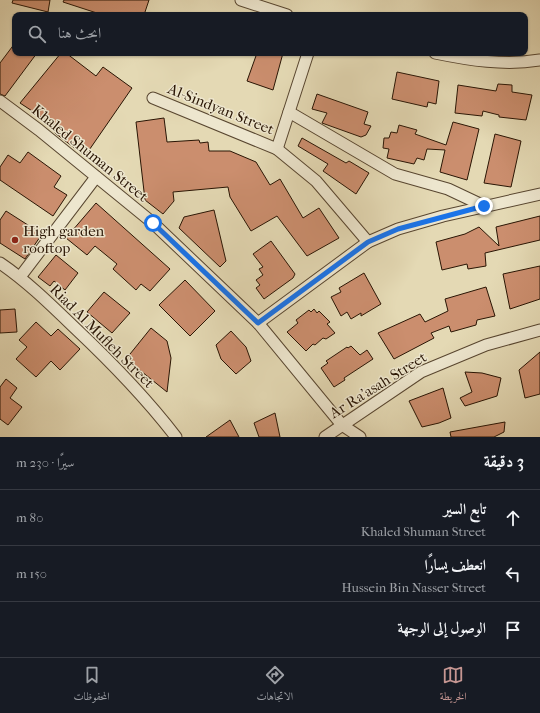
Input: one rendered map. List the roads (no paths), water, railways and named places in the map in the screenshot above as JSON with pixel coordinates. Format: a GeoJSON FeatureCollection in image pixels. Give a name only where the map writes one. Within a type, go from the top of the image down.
{"type":"FeatureCollection","features":[{"type":"Feature","properties":{"kind":"street"},"geometry":{"type":"LineString","coordinates":[[241,0],[278,12]]}},
{"type":"Feature","properties":{"kind":"street","name":"Al-Sindyan Street"},"geometry":{"type":"LineString","coordinates":[[278,148],[307,56]]}},
{"type":"Feature","properties":{"kind":"street"},"geometry":{"type":"LineString","coordinates":[[448,56],[462,59],[512,63],[540,60]]}},
{"type":"Feature","properties":{"kind":"street","name":"Al-Sindyan Street"},"geometry":{"type":"LineString","coordinates":[[153,98],[278,148],[316,182],[368,242]]}},
{"type":"Feature","properties":{"kind":"street","name":"Khaled Shuman Street"},"geometry":{"type":"LineString","coordinates":[[0,101],[153,223],[258,323],[342,425],[360,437]]}},
{"type":"Feature","properties":{"kind":"street"},"geometry":{"type":"LineString","coordinates":[[289,112],[395,174],[448,189],[484,206]]}},
{"type":"Feature","properties":{"kind":"street"},"geometry":{"type":"LineString","coordinates":[[20,277],[96,177]]}},
{"type":"Feature","properties":{"kind":"street"},"geometry":{"type":"LineString","coordinates":[[258,323],[368,242],[398,229],[484,206],[540,194]]}},
{"type":"Feature","properties":{"kind":"street","name":"Riad Al Mufleh Street"},"geometry":{"type":"LineString","coordinates":[[0,263],[20,277],[102,354],[161,418],[176,437]]}},
{"type":"Feature","properties":{"kind":"street","name":"Ar Ra’asah Street"},"geometry":{"type":"LineString","coordinates":[[325,437],[421,372],[486,345],[540,330]]}},
{"type":"Feature","properties":{"kind":"place","name":"High garden rooftop"},"geometry":{"type":"Point","coordinates":[15,240]}}]}
